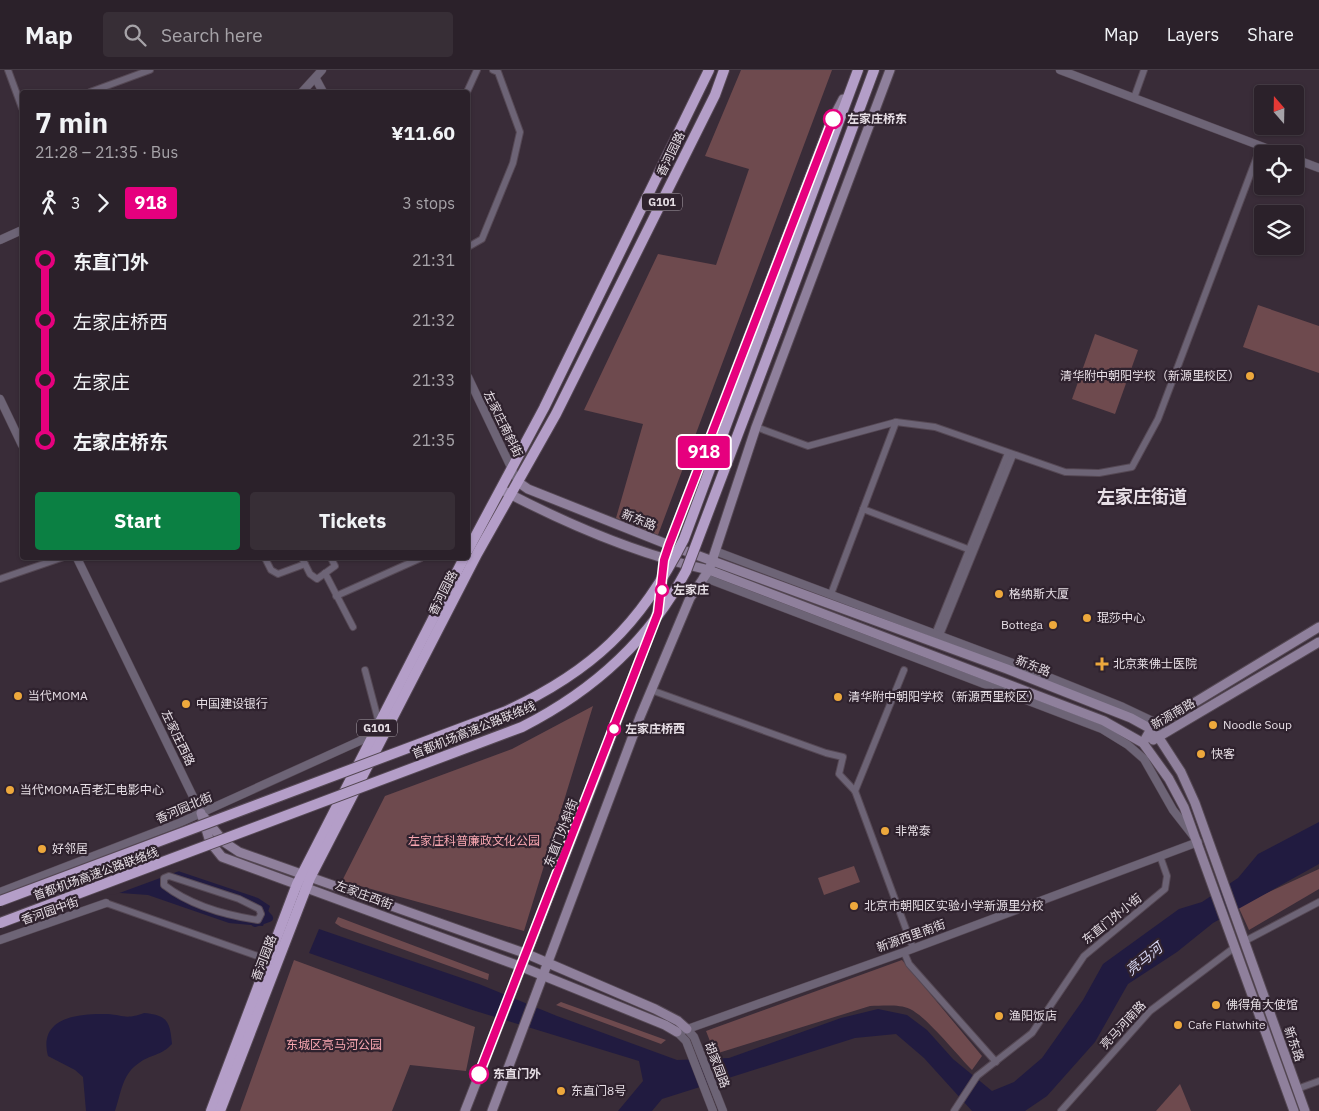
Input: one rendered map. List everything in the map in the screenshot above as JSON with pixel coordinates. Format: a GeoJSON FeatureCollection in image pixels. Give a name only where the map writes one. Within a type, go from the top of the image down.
{"type":"FeatureCollection","features":[{"type":"Feature","properties":{"kind":"highway","name":"香河园路"},"geometry":{"type":"LineString","coordinates":[[470,543],[544,408],[708,70]]}},
{"type":"Feature","properties":{"kind":"highway","name":"香河园路"},"geometry":{"type":"LineString","coordinates":[[303,881],[477,554],[560,406],[715,95],[724,70]]}},
{"type":"Feature","properties":{"kind":"highway","name":"首都机场高速公路联络线"},"geometry":{"type":"LineString","coordinates":[[0,901],[504,712],[535,698],[589,662],[616,640],[642,610],[674,559],[684,539],[858,70]]}},
{"type":"Feature","properties":{"kind":"highway","name":"首都机场高速公路联络线"},"geometry":{"type":"LineString","coordinates":[[0,923],[513,730],[549,713],[595,682],[644,634],[670,602],[686,571],[874,70]]}},
{"type":"Feature","properties":{"kind":"highway","name":"香河园路"},"geometry":{"type":"LineString","coordinates":[[211,1111],[268,955],[374,734],[463,560]]}},
{"type":"Feature","properties":{"kind":"highway","name":"香河园路"},"geometry":{"type":"LineString","coordinates":[[220,1111],[281,949],[294,901]]}},
{"type":"Feature","properties":{"kind":"main road","name":"东直门外斜街"},"geometry":{"type":"LineString","coordinates":[[465,1111],[658,613],[664,560],[669,545],[829,126],[858,70]]}},
{"type":"Feature","properties":{"kind":"main road"},"geometry":{"type":"LineString","coordinates":[[492,1111],[651,690],[690,598],[706,573],[714,555],[756,427],[890,70]]}},
{"type":"Feature","properties":{"kind":"main road","name":"新东路"},"geometry":{"type":"LineString","coordinates":[[518,482],[528,489],[669,545],[714,555],[1155,727],[1162,736],[1181,772],[1221,873],[1305,1111]]}},
{"type":"Feature","properties":{"kind":"main road"},"geometry":{"type":"LineString","coordinates":[[499,489],[664,560]]}},
{"type":"Feature","properties":{"kind":"main road","name":"新东路"},"geometry":{"type":"LineString","coordinates":[[664,560],[706,573],[1104,720],[1143,743],[1169,779],[1184,806],[1294,1111]]}},
{"type":"Feature","properties":{"kind":"main road","name":"新源南路"},"geometry":{"type":"LineString","coordinates":[[1143,743],[1155,727],[1319,627]]}},
{"type":"Feature","properties":{"kind":"main road","name":"新源南路"},"geometry":{"type":"LineString","coordinates":[[1143,743],[1162,736],[1319,642]]}},
{"type":"Feature","properties":{"kind":"main road","name":"左家庄西路"},"geometry":{"type":"LineString","coordinates":[[201,813],[224,842],[238,852],[303,881]]}},
{"type":"Feature","properties":{"kind":"main road","name":"左家庄西街"},"geometry":{"type":"LineString","coordinates":[[201,813],[210,842],[222,857],[303,881],[527,954],[548,964]]}},
{"type":"Feature","properties":{"kind":"main road","name":"左家庄西街"},"geometry":{"type":"LineString","coordinates":[[303,881],[543,976]]}},
{"type":"Feature","properties":{"kind":"main road"},"geometry":{"type":"LineString","coordinates":[[548,964],[655,1009],[687,1029]]}},
{"type":"Feature","properties":{"kind":"main road"},"geometry":{"type":"LineString","coordinates":[[543,976],[665,1024],[677,1032]]}},
{"type":"Feature","properties":{"kind":"street"},"geometry":{"type":"LineString","coordinates":[[8,70],[20,103]]}},
{"type":"Feature","properties":{"kind":"street"},"geometry":{"type":"LineString","coordinates":[[95,90],[150,70]]}},
{"type":"Feature","properties":{"kind":"street"},"geometry":{"type":"LineString","coordinates":[[304,90],[316,79],[322,70]]}},
{"type":"Feature","properties":{"kind":"street"},"geometry":{"type":"LineString","coordinates":[[468,90],[477,70]]}},
{"type":"Feature","properties":{"kind":"street"},"geometry":{"type":"LineString","coordinates":[[470,245],[482,239],[513,163],[520,132],[498,72],[493,70]]}},
{"type":"Feature","properties":{"kind":"street"},"geometry":{"type":"LineString","coordinates":[[1060,70],[1258,145]]}},
{"type":"Feature","properties":{"kind":"street"},"geometry":{"type":"LineString","coordinates":[[1134,98],[1144,70]]}},
{"type":"Feature","properties":{"kind":"street"},"geometry":{"type":"LineString","coordinates":[[316,79],[322,90]]}},
{"type":"Feature","properties":{"kind":"street"},"geometry":{"type":"LineString","coordinates":[[1304,162],[1319,168]]}},
{"type":"Feature","properties":{"kind":"street"},"geometry":{"type":"LineString","coordinates":[[756,427],[808,446],[896,422],[935,427],[1065,472],[1099,473],[1132,467],[1158,419],[1254,165]]}},
{"type":"Feature","properties":{"kind":"street"},"geometry":{"type":"LineString","coordinates":[[0,240],[20,231]]}},
{"type":"Feature","properties":{"kind":"street","name":"左家庄南斜街"},"geometry":{"type":"LineString","coordinates":[[470,381],[518,482]]}},
{"type":"Feature","properties":{"kind":"street"},"geometry":{"type":"LineString","coordinates":[[0,399],[20,441]]}},
{"type":"Feature","properties":{"kind":"street"},"geometry":{"type":"LineString","coordinates":[[830,594],[896,422]]}},
{"type":"Feature","properties":{"kind":"street"},"geometry":{"type":"LineString","coordinates":[[938,635],[1010,454]]}},
{"type":"Feature","properties":{"kind":"street"},"geometry":{"type":"LineString","coordinates":[[863,509],[971,550]]}},
{"type":"Feature","properties":{"kind":"street"},"geometry":{"type":"LineString","coordinates":[[714,555],[830,594],[1108,701],[1155,727]]}},
{"type":"Feature","properties":{"kind":"street"},"geometry":{"type":"LineString","coordinates":[[0,579],[56,560]]}},
{"type":"Feature","properties":{"kind":"street","name":"左家庄西路"},"geometry":{"type":"LineString","coordinates":[[78,560],[201,813]]}},
{"type":"Feature","properties":{"kind":"street"},"geometry":{"type":"LineString","coordinates":[[267,560],[271,570],[278,574],[306,564]]}},
{"type":"Feature","properties":{"kind":"street"},"geometry":{"type":"LineString","coordinates":[[303,560],[310,574],[317,578],[335,566],[332,560]]}},
{"type":"Feature","properties":{"kind":"street"},"geometry":{"type":"LineString","coordinates":[[336,596],[417,560]]}},
{"type":"Feature","properties":{"kind":"street"},"geometry":{"type":"LineString","coordinates":[[325,573],[353,627]]}},
{"type":"Feature","properties":{"kind":"street"},"geometry":{"type":"LineString","coordinates":[[706,573],[1102,730],[1128,745],[1144,759],[1173,810],[1198,842]]}},
{"type":"Feature","properties":{"kind":"street"},"geometry":{"type":"LineString","coordinates":[[365,670],[380,724]]}},
{"type":"Feature","properties":{"kind":"street"},"geometry":{"type":"LineString","coordinates":[[855,791],[904,670]]}},
{"type":"Feature","properties":{"kind":"street"},"geometry":{"type":"LineString","coordinates":[[651,690],[826,753],[843,757],[839,774],[855,791],[913,948]]}},
{"type":"Feature","properties":{"kind":"street","name":"香河园北街"},"geometry":{"type":"LineString","coordinates":[[0,892],[201,813],[374,734]]}},
{"type":"Feature","properties":{"kind":"street","name":"新源西里南街"},"geometry":{"type":"LineString","coordinates":[[677,1032],[904,952],[1198,842]]}},
{"type":"Feature","properties":{"kind":"street","name":"东直门外小街"},"geometry":{"type":"LineString","coordinates":[[954,1111],[977,1076],[1032,1033],[1084,956],[1165,889],[1167,876],[1160,856]]}},
{"type":"Feature","properties":{"kind":"street"},"geometry":{"type":"LineString","coordinates":[[168,876],[190,882],[239,899],[260,909],[261,914],[258,920],[230,914],[181,898],[164,885],[164,878],[168,876]]}},
{"type":"Feature","properties":{"kind":"street"},"geometry":{"type":"LineString","coordinates":[[1245,941],[1319,902]]}},
{"type":"Feature","properties":{"kind":"street"},"geometry":{"type":"LineString","coordinates":[[106,903],[268,955]]}},
{"type":"Feature","properties":{"kind":"street","name":"香河园中街"},"geometry":{"type":"LineString","coordinates":[[0,940],[106,903]]}},
{"type":"Feature","properties":{"kind":"street","name":"亮马河南路"},"geometry":{"type":"LineString","coordinates":[[1060,1111],[1150,1011],[1235,947]]}},
{"type":"Feature","properties":{"kind":"street"},"geometry":{"type":"LineString","coordinates":[[904,952],[909,964],[996,1062]]}},
{"type":"Feature","properties":{"kind":"street","name":"胡家园路"},"geometry":{"type":"LineString","coordinates":[[687,1029],[694,1037],[723,1111]]}},
{"type":"Feature","properties":{"kind":"street","name":"胡家园路"},"geometry":{"type":"LineString","coordinates":[[677,1032],[686,1041],[713,1111]]}},
{"type":"Feature","properties":{"kind":"street"},"geometry":{"type":"LineString","coordinates":[[1297,1089],[1319,1081]]}},
{"type":"Feature","properties":{"kind":"green space"},"geometry":{"type":"Polygon","coordinates":[[[741,70],[832,70],[658,535],[616,518],[643,424],[584,410],[658,254],[716,265],[749,169],[705,156],[741,70]]]}},
{"type":"Feature","properties":{"kind":"green space"},"geometry":{"type":"Polygon","coordinates":[[[1258,305],[1319,326],[1319,373],[1243,347],[1258,305]]]}},
{"type":"Feature","properties":{"kind":"green space"},"geometry":{"type":"Polygon","coordinates":[[[1095,334],[1138,350],[1115,414],[1072,399],[1095,334]]]}},
{"type":"Feature","properties":{"kind":"green space","name":"左家庄科普廉政文化公园"},"geometry":{"type":"Polygon","coordinates":[[[593,706],[524,931],[342,881],[385,796],[512,749],[593,706]]]}},
{"type":"Feature","properties":{"kind":"green space"},"geometry":{"type":"Polygon","coordinates":[[[854,866],[860,882],[824,895],[818,878],[854,866]]]}},
{"type":"Feature","properties":{"kind":"green space"},"geometry":{"type":"Polygon","coordinates":[[[1319,869],[1319,889],[1249,930],[1238,906],[1319,869]]]}},
{"type":"Feature","properties":{"kind":"green space"},"geometry":{"type":"Polygon","coordinates":[[[338,917],[489,974],[488,980],[341,927],[335,923],[338,917]]]}},
{"type":"Feature","properties":{"kind":"green space","name":"东城区亮马河公园"},"geometry":{"type":"Polygon","coordinates":[[[294,960],[475,1027],[466,1071],[410,1065],[392,1111],[240,1111],[294,960]]]}},
{"type":"Feature","properties":{"kind":"green space"},"geometry":{"type":"Polygon","coordinates":[[[902,960],[982,1056],[972,1070],[917,1013],[906,1007],[896,1006],[870,1006],[715,1054],[706,1031],[902,960]]]}},
{"type":"Feature","properties":{"kind":"green space"},"geometry":{"type":"Polygon","coordinates":[[[561,1002],[666,1040],[661,1044],[556,1005],[561,1002]]]}},
{"type":"Feature","properties":{"kind":"green space"},"geometry":{"type":"Polygon","coordinates":[[[1180,1084],[1191,1111],[1156,1111],[1180,1084]]]}},
{"type":"Feature","properties":{"kind":"water","name":"亮马河"},"geometry":{"type":"Polygon","coordinates":[[[1319,822],[1319,864],[1213,923],[1177,952],[1128,984],[1095,1042],[1047,1096],[1025,1111],[972,1111],[924,1058],[896,1034],[855,1038],[662,1099],[652,1111],[618,1111],[643,1081],[639,1061],[469,1009],[309,953],[319,929],[479,984],[557,1016],[677,1060],[729,1058],[841,1018],[878,1009],[907,1015],[927,1030],[953,1059],[992,1091],[1014,1082],[1042,1058],[1083,1000],[1103,964],[1179,909],[1202,902],[1238,878],[1258,854],[1319,822]]]}},
{"type":"Feature","properties":{"kind":"water"},"geometry":{"type":"Polygon","coordinates":[[[178,871],[258,898],[270,906],[263,926],[229,923],[148,895],[93,891],[178,871]],[[164,878],[164,885],[181,898],[258,920],[259,909],[190,882],[164,878]]]}},
{"type":"Feature","properties":{"kind":"water"},"geometry":{"type":"Polygon","coordinates":[[[144,1013],[158,1016],[166,1021],[169,1025],[172,1044],[164,1051],[143,1060],[133,1068],[123,1085],[115,1111],[86,1111],[83,1077],[75,1070],[48,1056],[46,1043],[49,1033],[62,1020],[73,1017],[107,1014],[128,1017],[144,1013]]]}},
{"type":"Feature","properties":{"kind":"pier"},"geometry":{"type":"Polygon","coordinates":[[[178,868],[182,870],[114,895],[93,894],[0,929],[0,910],[101,872],[178,868]]]}},
{"type":"Feature","properties":{"kind":"waterway"},"geometry":{"type":"LineString","coordinates":[[255,923],[269,918],[261,909]]}},
{"type":"Feature","properties":{"kind":"bus line","name":"918"},"geometry":{"type":"LineString","coordinates":[[479,1074],[601,764],[658,613],[664,560],[669,545],[833,119]]}},
{"type":"Feature","properties":{"kind":"place","name":"左家庄桥东"},"geometry":{"type":"Point","coordinates":[833,119]}},
{"type":"Feature","properties":{"kind":"place","name":"清华附中朝阳学校（新源里校区）"},"geometry":{"type":"Point","coordinates":[1250,376]}},
{"type":"Feature","properties":{"kind":"place","name":"左家庄"},"geometry":{"type":"Point","coordinates":[662,590]}},
{"type":"Feature","properties":{"kind":"place","name":"格纳斯大厦"},"geometry":{"type":"Point","coordinates":[999,594]}},
{"type":"Feature","properties":{"kind":"place","name":"琨莎中心"},"geometry":{"type":"Point","coordinates":[1087,618]}},
{"type":"Feature","properties":{"kind":"place","name":"Bottega"},"geometry":{"type":"Point","coordinates":[1053,625]}},
{"type":"Feature","properties":{"kind":"place","name":"北京莱佛士医院"},"geometry":{"type":"Point","coordinates":[1102,664]}},
{"type":"Feature","properties":{"kind":"place","name":"当代MOMA"},"geometry":{"type":"Point","coordinates":[18,696]}},
{"type":"Feature","properties":{"kind":"place","name":"清华附中朝阳学校（新源西里校区）"},"geometry":{"type":"Point","coordinates":[838,697]}},
{"type":"Feature","properties":{"kind":"place","name":"中国建设银行"},"geometry":{"type":"Point","coordinates":[186,704]}},
{"type":"Feature","properties":{"kind":"place","name":"Noodle Soup"},"geometry":{"type":"Point","coordinates":[1213,725]}},
{"type":"Feature","properties":{"kind":"place","name":"左家庄桥西"},"geometry":{"type":"Point","coordinates":[614,729]}},
{"type":"Feature","properties":{"kind":"place","name":"快客"},"geometry":{"type":"Point","coordinates":[1201,754]}},
{"type":"Feature","properties":{"kind":"place","name":"当代MOMA百老汇电影中心"},"geometry":{"type":"Point","coordinates":[10,790]}},
{"type":"Feature","properties":{"kind":"place","name":"非常泰"},"geometry":{"type":"Point","coordinates":[885,831]}},
{"type":"Feature","properties":{"kind":"place","name":"好邻居"},"geometry":{"type":"Point","coordinates":[42,849]}},
{"type":"Feature","properties":{"kind":"place","name":"北京市朝阳区实验小学新源里分校"},"geometry":{"type":"Point","coordinates":[854,906]}},
{"type":"Feature","properties":{"kind":"place","name":"佛得角大使馆"},"geometry":{"type":"Point","coordinates":[1216,1005]}},
{"type":"Feature","properties":{"kind":"place","name":"渔阳饭店"},"geometry":{"type":"Point","coordinates":[999,1016]}},
{"type":"Feature","properties":{"kind":"place","name":"Cafe Flatwhite"},"geometry":{"type":"Point","coordinates":[1178,1025]}},
{"type":"Feature","properties":{"kind":"place","name":"东直门外"},"geometry":{"type":"Point","coordinates":[479,1074]}},
{"type":"Feature","properties":{"kind":"place","name":"东直门8号"},"geometry":{"type":"Point","coordinates":[561,1091]}},
{"type":"Feature","properties":{"kind":"district","name":"左家庄街道"},"geometry":{"type":"Point","coordinates":[1142,497]}}]}
